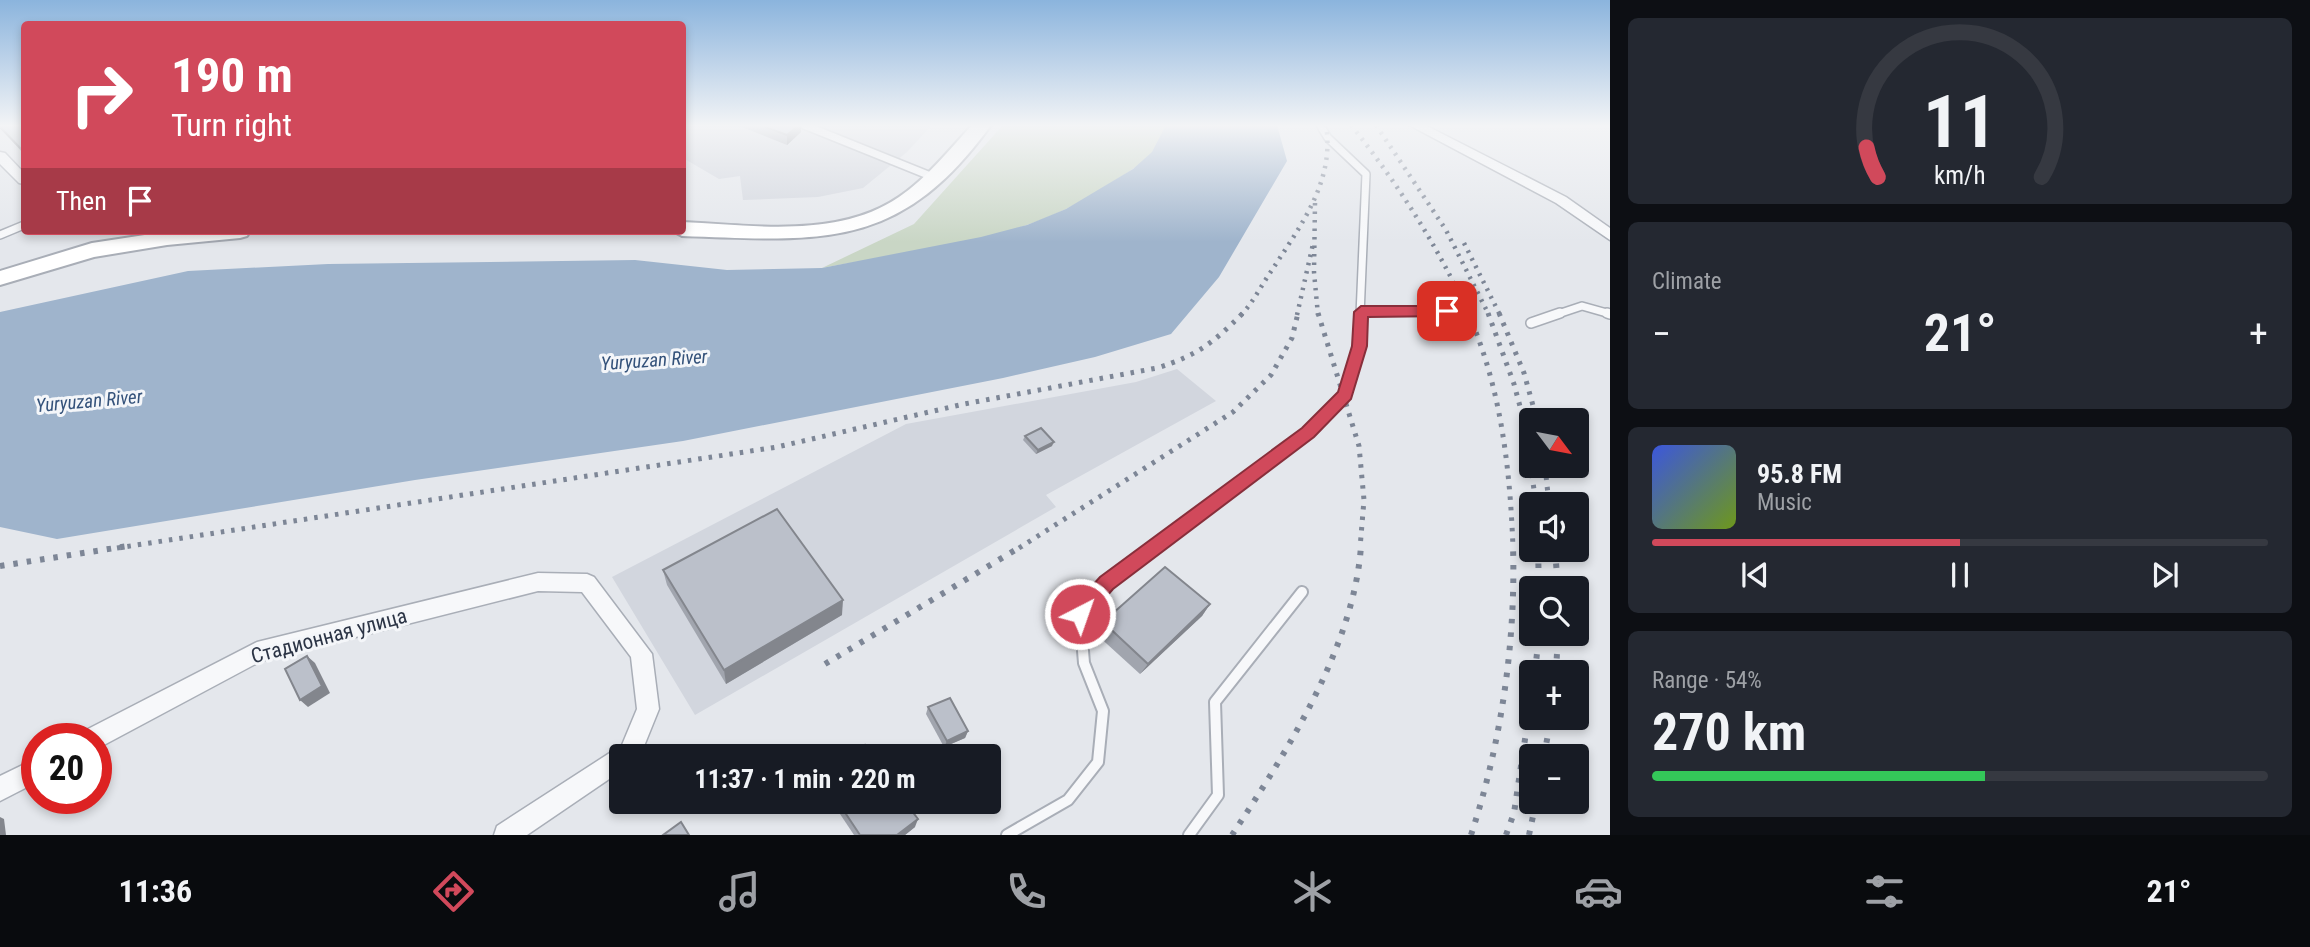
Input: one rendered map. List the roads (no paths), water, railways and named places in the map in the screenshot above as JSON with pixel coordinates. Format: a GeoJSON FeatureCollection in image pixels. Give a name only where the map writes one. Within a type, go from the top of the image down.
{"type":"FeatureCollection","features":[{"type":"Feature","properties":{"kind":"street"},"geometry":{"type":"LineString","coordinates":[[8,164],[21,177]]}},
{"type":"Feature","properties":{"kind":"street"},"geometry":{"type":"LineString","coordinates":[[686,229],[808,232],[859,224],[900,206],[945,164]]}},
{"type":"Feature","properties":{"kind":"street"},"geometry":{"type":"LineString","coordinates":[[1491,164],[1561,200],[1610,235]]}},
{"type":"Feature","properties":{"kind":"street"},"geometry":{"type":"LineString","coordinates":[[0,278],[92,250],[198,235]]}},
{"type":"Feature","properties":{"kind":"street","name":"Стадионная улица"},"geometry":{"type":"LineString","coordinates":[[112,729],[257,652],[538,582],[587,583],[641,654],[648,709],[631,744]]}},
{"type":"Feature","properties":{"kind":"street"},"geometry":{"type":"LineString","coordinates":[[506,835],[609,767]]}},
{"type":"Feature","properties":{"kind":"street"},"geometry":{"type":"LineString","coordinates":[[0,789],[21,778]]}},
{"type":"Feature","properties":{"kind":"lane"},"geometry":{"type":"LineString","coordinates":[[901,164],[933,177]]}},
{"type":"Feature","properties":{"kind":"lane"},"geometry":{"type":"LineString","coordinates":[[1007,835],[1068,800],[1098,762],[1103,711],[1084,663],[1080,614],[1107,583],[1308,433],[1345,395],[1359,346],[1361,312],[1366,174],[1355,164]]}},
{"type":"Feature","properties":{"kind":"lane"},"geometry":{"type":"LineString","coordinates":[[0,235],[21,226]]}},
{"type":"Feature","properties":{"kind":"lane"},"geometry":{"type":"LineString","coordinates":[[1531,323],[1582,306],[1610,314]]}},
{"type":"Feature","properties":{"kind":"lane"},"geometry":{"type":"LineString","coordinates":[[1361,312],[1447,311]]}},
{"type":"Feature","properties":{"kind":"lane"},"geometry":{"type":"LineString","coordinates":[[1189,835],[1218,795],[1215,702],[1302,592]]}},
{"type":"Feature","properties":{"kind":"water","name":"Yuryuzan River"},"geometry":{"type":"Polygon","coordinates":[[[1139,164],[1285,164],[1219,277],[1171,334],[1095,357],[1003,378],[683,441],[415,480],[57,539],[0,527],[0,312],[188,271],[328,264],[635,260],[727,270],[822,268],[981,237],[1027,225],[1066,209],[1139,164]]]}},
{"type":"Feature","properties":{"kind":"railway"},"geometry":{"type":"LineString","coordinates":[[1241,315],[1304,219],[1321,184],[1325,164]]}},
{"type":"Feature","properties":{"kind":"railway"},"geometry":{"type":"LineString","coordinates":[[1380,164],[1416,216],[1469,315]]}},
{"type":"Feature","properties":{"kind":"railway"},"geometry":{"type":"LineString","coordinates":[[1402,164],[1446,230],[1488,313]]}},
{"type":"Feature","properties":{"kind":"railway"},"geometry":{"type":"LineString","coordinates":[[1315,203],[1314,272],[1318,315]]}},
{"type":"Feature","properties":{"kind":"railway"},"geometry":{"type":"LineString","coordinates":[[1464,243],[1499,313]]}},
{"type":"Feature","properties":{"kind":"railway"},"geometry":{"type":"LineString","coordinates":[[1297,315],[1313,244]]}},
{"type":"Feature","properties":{"kind":"railway"},"geometry":{"type":"LineString","coordinates":[[1019,548],[1233,412],[1271,375],[1292,338],[1298,313]]}},
{"type":"Feature","properties":{"kind":"railway"},"geometry":{"type":"LineString","coordinates":[[1318,313],[1359,446],[1364,500],[1360,548]]}},
{"type":"Feature","properties":{"kind":"railway"},"geometry":{"type":"LineString","coordinates":[[1468,313],[1489,370],[1502,428],[1513,548]]}},
{"type":"Feature","properties":{"kind":"railway"},"geometry":{"type":"LineString","coordinates":[[1488,313],[1514,384],[1525,425],[1534,492]]}},
{"type":"Feature","properties":{"kind":"railway"},"geometry":{"type":"LineString","coordinates":[[1499,313],[1524,373],[1534,408]]}},
{"type":"Feature","properties":{"kind":"railway"},"geometry":{"type":"LineString","coordinates":[[117,548],[777,447],[964,404],[1157,368],[1204,347],[1241,315]]}},
{"type":"Feature","properties":{"kind":"railway"},"geometry":{"type":"LineString","coordinates":[[1546,478],[1548,492]]}},
{"type":"Feature","properties":{"kind":"railway"},"geometry":{"type":"LineString","coordinates":[[0,566],[128,546]]}},
{"type":"Feature","properties":{"kind":"railway"},"geometry":{"type":"LineString","coordinates":[[825,664],[1022,546]]}},
{"type":"Feature","properties":{"kind":"railway"},"geometry":{"type":"LineString","coordinates":[[1232,835],[1295,734],[1331,660],[1356,584],[1361,546]]}},
{"type":"Feature","properties":{"kind":"railway"},"geometry":{"type":"LineString","coordinates":[[1471,835],[1491,765],[1504,692],[1512,619],[1513,548]]}},
{"type":"Feature","properties":{"kind":"railway"},"geometry":{"type":"LineString","coordinates":[[1538,562],[1539,576]]}},
{"type":"Feature","properties":{"kind":"railway"},"geometry":{"type":"LineString","coordinates":[[1556,562],[1557,576]]}},
{"type":"Feature","properties":{"kind":"railway"},"geometry":{"type":"LineString","coordinates":[[1536,660],[1538,646]]}},
{"type":"Feature","properties":{"kind":"railway"},"geometry":{"type":"LineString","coordinates":[[1557,646],[1557,660]]}},
{"type":"Feature","properties":{"kind":"railway"},"geometry":{"type":"LineString","coordinates":[[1506,835],[1514,813],[1526,730]]}},
{"type":"Feature","properties":{"kind":"railway"},"geometry":{"type":"LineString","coordinates":[[1546,744],[1549,730]]}},
{"type":"Feature","properties":{"kind":"railway"},"geometry":{"type":"LineString","coordinates":[[1529,835],[1533,814]]}}]}
